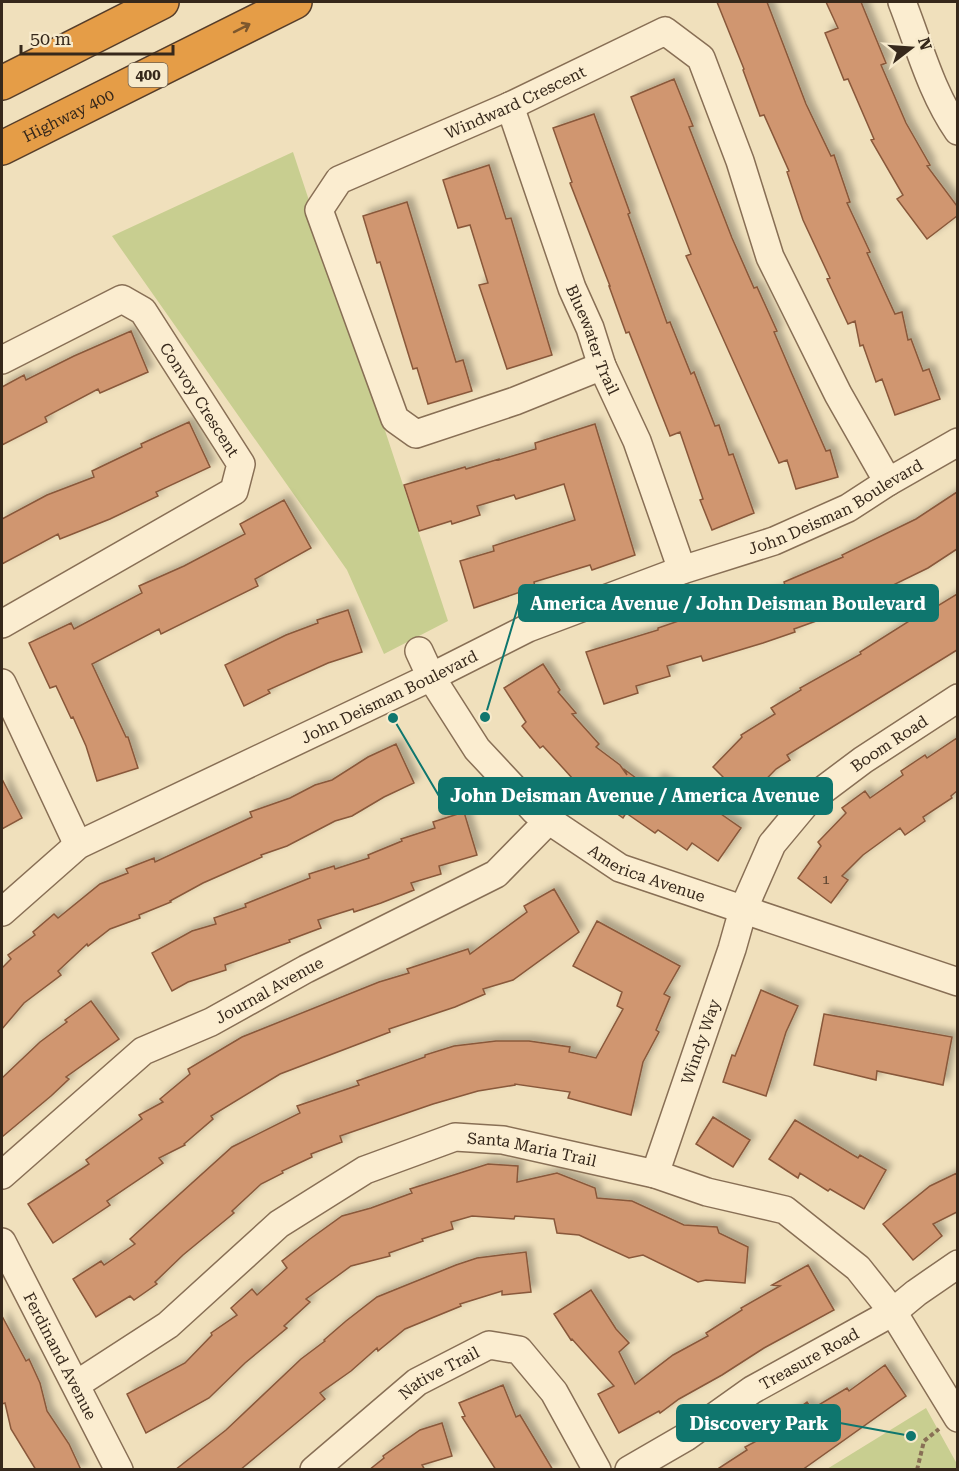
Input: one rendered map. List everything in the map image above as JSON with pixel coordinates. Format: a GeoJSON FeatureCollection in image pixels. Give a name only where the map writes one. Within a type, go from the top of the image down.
{"type":"FeatureCollection","features":[{"type":"Feature","properties":{"kind":"highway"},"geometry":{"type":"LineString","coordinates":[[2,83],[162,2]]}},
{"type":"Feature","properties":{"kind":"highway","name":"Highway 400"},"geometry":{"type":"LineString","coordinates":[[2,148],[295,2]]}},
{"type":"Feature","properties":{"kind":"street"},"geometry":{"type":"LineString","coordinates":[[902,2],[936,96],[957,131]]}},
{"type":"Feature","properties":{"kind":"street","name":"Windward Crescent"},"geometry":{"type":"LineString","coordinates":[[602,366],[515,401],[416,434],[395,419],[319,210],[339,180],[510,106],[665,31],[701,58],[740,161],[770,257],[838,394],[888,482]]}},
{"type":"Feature","properties":{"kind":"street","name":"Bluewater Trail"},"geometry":{"type":"LineString","coordinates":[[510,106],[572,288],[590,328],[602,366],[637,441],[682,570]]}},
{"type":"Feature","properties":{"kind":"street","name":"Convoy Crescent"},"geometry":{"type":"LineString","coordinates":[[2,360],[122,299],[143,311],[241,464],[234,491],[2,624]]}},
{"type":"Feature","properties":{"kind":"street","name":"John Deisman Boulevard"},"geometry":{"type":"LineString","coordinates":[[2,912],[78,845],[431,677],[528,628],[682,570],[774,541],[848,508],[957,442]]}},
{"type":"Feature","properties":{"kind":"street","name":"America Avenue"},"geometry":{"type":"LineString","coordinates":[[419,651],[431,677],[477,749],[535,811],[621,868],[957,982]]}},
{"type":"Feature","properties":{"kind":"street"},"geometry":{"type":"LineString","coordinates":[[2,683],[78,845]]}},
{"type":"Feature","properties":{"kind":"street","name":"Boom Road"},"geometry":{"type":"LineString","coordinates":[[743,910],[772,844],[807,802],[863,760],[957,698]]}},
{"type":"Feature","properties":{"kind":"street","name":"Journal Avenue"},"geometry":{"type":"LineString","coordinates":[[2,1175],[143,1051],[211,1022],[306,969],[496,874],[548,821]]}},
{"type":"Feature","properties":{"kind":"street","name":"Windy Way"},"geometry":{"type":"LineString","coordinates":[[655,1174],[732,949],[743,910]]}},
{"type":"Feature","properties":{"kind":"street","name":"Santa Maria Trail"},"geometry":{"type":"LineString","coordinates":[[76,1384],[168,1325],[279,1224],[365,1170],[455,1137],[503,1140],[655,1174],[707,1192],[785,1210],[858,1268],[893,1312],[956,1416]]}},
{"type":"Feature","properties":{"kind":"street","name":"Ferdinand Avenue"},"geometry":{"type":"LineString","coordinates":[[2,1242],[119,1470]]}},
{"type":"Feature","properties":{"kind":"street","name":"Treasure Road"},"geometry":{"type":"LineString","coordinates":[[628,1470],[686,1437],[752,1390],[893,1312],[957,1264]]}},
{"type":"Feature","properties":{"kind":"street","name":"Native Trail"},"geometry":{"type":"LineString","coordinates":[[314,1470],[417,1382],[489,1345],[519,1350],[554,1392],[597,1470]]}},
{"type":"Feature","properties":{"kind":"path"},"geometry":{"type":"LineString","coordinates":[[917,1470],[924,1441],[956,1416]]}},
{"type":"Feature","properties":{"kind":"green space"},"geometry":{"type":"Polygon","coordinates":[[[293,152],[448,621],[384,654],[347,570],[112,236],[293,152]]]}},
{"type":"Feature","properties":{"kind":"green space"},"geometry":{"type":"Polygon","coordinates":[[[926,1408],[957,1464],[957,1469],[827,1469],[926,1408]]]}},
{"type":"Feature","properties":{"kind":"building"},"geometry":{"type":"Polygon","coordinates":[[[717,2],[767,2],[806,104],[831,156],[834,155],[850,202],[847,203],[870,252],[867,253],[895,314],[902,312],[908,340],[911,339],[923,371],[929,369],[940,399],[895,415],[882,379],[876,382],[863,345],[860,346],[855,321],[848,324],[827,279],[830,278],[803,220],[787,172],[789,171],[764,115],[760,116],[717,2]]]}},
{"type":"Feature","properties":{"kind":"building"},"geometry":{"type":"Polygon","coordinates":[[[826,2],[861,2],[886,63],[881,65],[906,123],[930,165],[927,166],[957,206],[957,216],[927,239],[897,199],[903,195],[871,140],[874,139],[848,79],[844,80],[825,33],[838,28],[826,2]]]}},
{"type":"Feature","properties":{"kind":"building"},"geometry":{"type":"Polygon","coordinates":[[[674,79],[693,126],[689,127],[732,238],[754,288],[757,287],[777,331],[774,332],[826,451],[830,450],[838,477],[796,489],[787,460],[779,463],[686,256],[691,254],[631,97],[674,79]]]}},
{"type":"Feature","properties":{"kind":"building"},"geometry":{"type":"Polygon","coordinates":[[[594,114],[667,323],[670,322],[691,374],[694,372],[715,426],[719,425],[729,455],[733,454],[754,513],[712,530],[700,500],[703,499],[680,432],[670,436],[629,332],[626,333],[570,183],[572,182],[553,128],[594,114]]]}},
{"type":"Feature","properties":{"kind":"building"},"geometry":{"type":"Polygon","coordinates":[[[489,165],[506,219],[511,218],[552,355],[507,369],[479,285],[488,283],[470,225],[458,228],[443,180],[489,165]]]}},
{"type":"Feature","properties":{"kind":"building"},"geometry":{"type":"Polygon","coordinates":[[[407,202],[456,362],[463,360],[472,391],[428,404],[417,368],[413,369],[380,262],[377,263],[363,216],[407,202]]]}},
{"type":"Feature","properties":{"kind":"building"},"geometry":{"type":"Polygon","coordinates":[[[131,331],[148,372],[100,393],[98,389],[45,417],[47,422],[2,445],[2,387],[24,375],[26,380],[131,331]]]}},
{"type":"Feature","properties":{"kind":"building"},"geometry":{"type":"Polygon","coordinates":[[[189,422],[210,467],[156,492],[158,496],[110,519],[60,539],[58,534],[2,564],[2,519],[47,495],[94,477],[92,471],[142,447],[141,444],[189,422]]]}},
{"type":"Feature","properties":{"kind":"building"},"geometry":{"type":"Polygon","coordinates":[[[595,424],[635,555],[592,570],[590,565],[534,582],[535,587],[474,608],[460,561],[494,551],[493,546],[575,520],[564,484],[516,499],[514,495],[477,506],[480,515],[419,531],[404,485],[536,449],[535,443],[595,424]]]}},
{"type":"Feature","properties":{"kind":"building"},"geometry":{"type":"Polygon","coordinates":[[[957,492],[957,549],[928,568],[893,585],[895,590],[834,618],[833,615],[763,643],[703,661],[701,656],[667,666],[670,676],[636,686],[638,693],[604,704],[586,652],[658,630],[658,628],[722,606],[749,598],[750,601],[786,589],[784,582],[843,557],[842,555],[916,519],[957,492]]]}},
{"type":"Feature","properties":{"kind":"building"},"geometry":{"type":"Polygon","coordinates":[[[284,500],[311,548],[255,579],[258,586],[161,634],[159,629],[92,664],[128,737],[138,768],[97,781],[86,746],[73,717],[71,718],[56,686],[50,688],[29,643],[71,623],[74,629],[142,593],[139,586],[184,566],[245,534],[240,524],[284,500]]]}},
{"type":"Feature","properties":{"kind":"building"},"geometry":{"type":"Polygon","coordinates":[[[957,594],[957,650],[787,755],[790,760],[776,769],[746,800],[713,767],[742,737],[741,735],[775,714],[771,708],[801,690],[800,688],[861,654],[860,652],[917,616],[918,618],[957,594]]]}},
{"type":"Feature","properties":{"kind":"building"},"geometry":{"type":"Polygon","coordinates":[[[348,610],[362,652],[328,663],[268,690],[270,693],[244,706],[225,665],[286,635],[318,623],[317,620],[348,610]]]}},
{"type":"Feature","properties":{"kind":"building"},"geometry":{"type":"Polygon","coordinates":[[[543,664],[560,690],[558,692],[576,713],[572,714],[599,744],[596,747],[620,765],[627,775],[625,770],[651,789],[658,778],[682,794],[685,789],[741,828],[718,861],[692,843],[687,850],[658,830],[655,833],[626,813],[623,818],[595,798],[593,800],[570,782],[573,779],[543,746],[540,748],[522,726],[526,722],[504,688],[543,664]]]}},
{"type":"Feature","properties":{"kind":"building"},"geometry":{"type":"Polygon","coordinates":[[[957,738],[957,791],[951,796],[952,798],[923,817],[925,821],[905,835],[900,828],[863,855],[842,876],[848,880],[831,903],[798,878],[821,846],[818,842],[846,813],[842,808],[865,791],[870,798],[903,775],[901,771],[925,755],[927,758],[957,738]]]}},
{"type":"Feature","properties":{"kind":"building"},"geometry":{"type":"Polygon","coordinates":[[[396,744],[414,783],[352,816],[335,821],[287,846],[261,855],[262,857],[203,883],[171,902],[139,915],[140,918],[110,929],[88,946],[87,944],[58,971],[61,975],[24,1003],[2,1029],[2,968],[11,959],[8,955],[35,935],[33,932],[54,914],[58,918],[100,884],[128,873],[126,869],[154,858],[155,862],[252,817],[250,812],[332,780],[368,757],[396,744]]]}},
{"type":"Feature","properties":{"kind":"building"},"geometry":{"type":"Polygon","coordinates":[[[2,779],[22,818],[2,829],[2,779]]]}},
{"type":"Feature","properties":{"kind":"building"},"geometry":{"type":"Polygon","coordinates":[[[464,812],[477,855],[439,866],[441,874],[411,883],[414,890],[354,912],[353,909],[318,920],[321,928],[289,940],[290,942],[225,965],[226,970],[188,982],[172,991],[152,953],[192,931],[216,924],[214,918],[246,907],[245,904],[310,878],[309,874],[334,866],[335,869],[369,858],[368,855],[402,841],[401,839],[435,828],[433,822],[464,812]]]}},
{"type":"Feature","properties":{"kind":"building"},"geometry":{"type":"Polygon","coordinates":[[[554,889],[579,932],[513,980],[483,989],[485,994],[455,1007],[389,1029],[390,1032],[280,1074],[211,1116],[213,1119],[185,1145],[159,1158],[163,1163],[107,1201],[110,1205],[53,1243],[28,1204],[89,1164],[86,1160],[142,1119],[139,1115],[163,1102],[160,1099],[190,1074],[188,1069],[242,1037],[379,982],[409,973],[407,969],[468,949],[470,954],[527,912],[524,906],[554,889]]]}},
{"type":"Feature","properties":{"kind":"building"},"geometry":{"type":"Polygon","coordinates":[[[597,921],[680,966],[664,994],[670,997],[656,1030],[659,1032],[643,1062],[631,1115],[568,1098],[570,1092],[515,1084],[478,1091],[433,1104],[340,1136],[342,1142],[311,1154],[312,1157],[261,1184],[232,1211],[234,1213],[183,1255],[155,1282],[157,1284],[134,1300],[130,1296],[96,1317],[73,1279],[101,1261],[104,1265],[135,1244],[130,1239],[232,1147],[300,1113],[297,1106],[359,1085],[357,1081],[454,1046],[496,1041],[529,1041],[570,1047],[569,1052],[596,1058],[623,1009],[617,1006],[622,992],[573,966],[597,921]]]}},
{"type":"Feature","properties":{"kind":"building"},"geometry":{"type":"Polygon","coordinates":[[[761,990],[798,1006],[786,1032],[766,1096],[723,1082],[732,1055],[735,1056],[761,990]]]}},
{"type":"Feature","properties":{"kind":"building"},"geometry":{"type":"Polygon","coordinates":[[[91,1001],[119,1039],[66,1077],[69,1079],[2,1137],[2,1078],[40,1042],[67,1022],[65,1020],[91,1001]]]}},
{"type":"Feature","properties":{"kind":"building"},"geometry":{"type":"Polygon","coordinates":[[[824,1014],[952,1037],[943,1085],[877,1071],[876,1080],[814,1065],[824,1014]]]}},
{"type":"Feature","properties":{"kind":"building"},"geometry":{"type":"Polygon","coordinates":[[[713,1117],[750,1140],[733,1167],[696,1144],[713,1117]]]}},
{"type":"Feature","properties":{"kind":"building"},"geometry":{"type":"Polygon","coordinates":[[[795,1120],[858,1158],[860,1155],[886,1170],[864,1209],[830,1189],[828,1191],[800,1173],[798,1178],[769,1159],[795,1120]]]}},
{"type":"Feature","properties":{"kind":"building"},"geometry":{"type":"Polygon","coordinates":[[[488,1164],[518,1166],[517,1182],[557,1173],[595,1188],[597,1198],[632,1201],[684,1225],[717,1227],[719,1233],[748,1247],[745,1283],[706,1280],[698,1282],[643,1255],[629,1258],[579,1235],[557,1233],[554,1219],[472,1216],[451,1222],[453,1229],[389,1253],[390,1256],[351,1266],[306,1299],[310,1302],[284,1326],[287,1328],[245,1363],[209,1398],[146,1433],[127,1394],[185,1363],[212,1335],[211,1333],[237,1315],[231,1308],[252,1289],[257,1295],[287,1268],[282,1261],[342,1216],[412,1193],[410,1189],[488,1164]]]}},
{"type":"Feature","properties":{"kind":"building"},"geometry":{"type":"Polygon","coordinates":[[[957,1173],[957,1212],[933,1224],[942,1236],[913,1260],[883,1224],[930,1186],[957,1173]]]}},
{"type":"Feature","properties":{"kind":"building"},"geometry":{"type":"Polygon","coordinates":[[[526,1252],[531,1292],[502,1295],[502,1291],[460,1304],[461,1306],[405,1329],[320,1393],[325,1399],[240,1470],[175,1470],[226,1430],[301,1359],[377,1297],[477,1258],[526,1252]]]}},
{"type":"Feature","properties":{"kind":"building"},"geometry":{"type":"Polygon","coordinates":[[[808,1265],[834,1310],[764,1348],[679,1399],[660,1413],[659,1411],[619,1433],[598,1394],[614,1386],[571,1340],[554,1314],[591,1290],[616,1329],[629,1343],[619,1352],[635,1384],[673,1355],[708,1336],[706,1333],[742,1310],[741,1308],[780,1286],[772,1285],[808,1265]]]}},
{"type":"Feature","properties":{"kind":"building"},"geometry":{"type":"Polygon","coordinates":[[[2,1316],[26,1361],[29,1359],[40,1383],[47,1411],[69,1444],[81,1470],[36,1470],[11,1429],[5,1403],[2,1404],[2,1316]]]}},
{"type":"Feature","properties":{"kind":"building"},"geometry":{"type":"Polygon","coordinates":[[[885,1365],[906,1396],[802,1470],[716,1470],[747,1450],[745,1447],[781,1428],[778,1423],[807,1402],[812,1409],[847,1388],[849,1391],[885,1365]]]}},
{"type":"Feature","properties":{"kind":"building"},"geometry":{"type":"Polygon","coordinates":[[[503,1385],[516,1417],[520,1415],[553,1470],[496,1470],[462,1417],[465,1416],[459,1403],[503,1385]]]}},
{"type":"Feature","properties":{"kind":"building"},"geometry":{"type":"Polygon","coordinates":[[[442,1423],[452,1456],[422,1465],[425,1470],[369,1470],[384,1458],[383,1456],[420,1430],[442,1423]]]}},
{"type":"Feature","properties":{"kind":"place","name":"America Avenue / John Deisman Boulevard"},"geometry":{"type":"Point","coordinates":[485,717]}},
{"type":"Feature","properties":{"kind":"place","name":"John Deisman Avenue / America Avenue"},"geometry":{"type":"Point","coordinates":[393,718]}},
{"type":"Feature","properties":{"kind":"place","name":"Discovery Park"},"geometry":{"type":"Point","coordinates":[911,1436]}}]}
